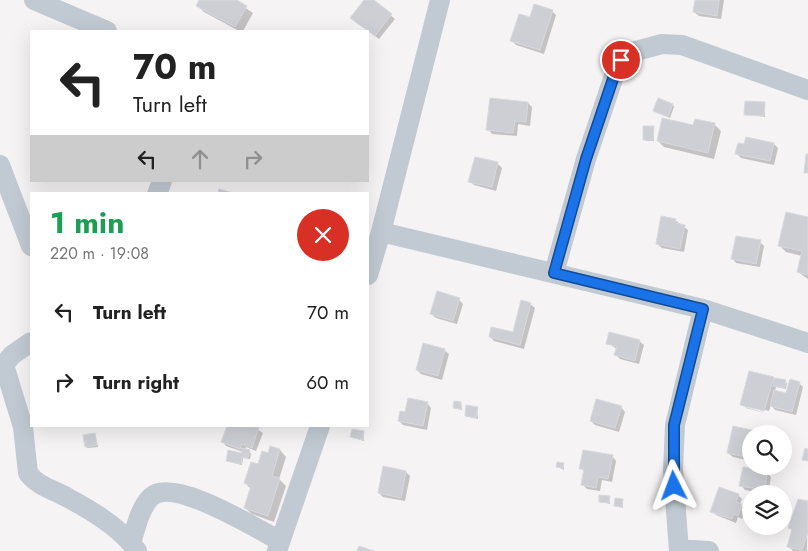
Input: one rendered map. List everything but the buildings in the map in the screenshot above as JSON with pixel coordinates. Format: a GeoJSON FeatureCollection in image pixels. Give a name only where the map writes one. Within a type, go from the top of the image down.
{"type":"FeatureCollection","features":[{"type":"Feature","properties":{"kind":"street"},"geometry":{"type":"LineString","coordinates":[[34,0],[105,30]]}},
{"type":"Feature","properties":{"kind":"street"},"geometry":{"type":"LineString","coordinates":[[369,272],[381,232],[440,0]]}},
{"type":"Feature","properties":{"kind":"street"},"geometry":{"type":"LineString","coordinates":[[554,273],[586,159],[616,70],[628,53],[662,44],[682,45],[808,90]]}},
{"type":"Feature","properties":{"kind":"street"},"geometry":{"type":"LineString","coordinates":[[0,165],[30,243]]}},
{"type":"Feature","properties":{"kind":"street"},"geometry":{"type":"LineString","coordinates":[[381,232],[703,309],[808,343]]}},
{"type":"Feature","properties":{"kind":"street"},"geometry":{"type":"LineString","coordinates":[[703,309],[674,425],[673,470],[679,550],[700,548],[709,551]]}},
{"type":"Feature","properties":{"kind":"street"},"geometry":{"type":"LineString","coordinates":[[30,343],[12,355],[4,365],[23,427],[28,473],[41,484],[68,497],[107,523],[134,547]]}},
{"type":"Feature","properties":{"kind":"street"},"geometry":{"type":"LineString","coordinates":[[134,547],[140,514],[151,496],[166,491],[205,502],[279,546],[320,427]]}},
{"type":"Feature","properties":{"kind":"route"},"geometry":{"type":"LineString","coordinates":[[621,60],[586,159],[554,273],[703,309],[674,425],[674,486]]}}]}
